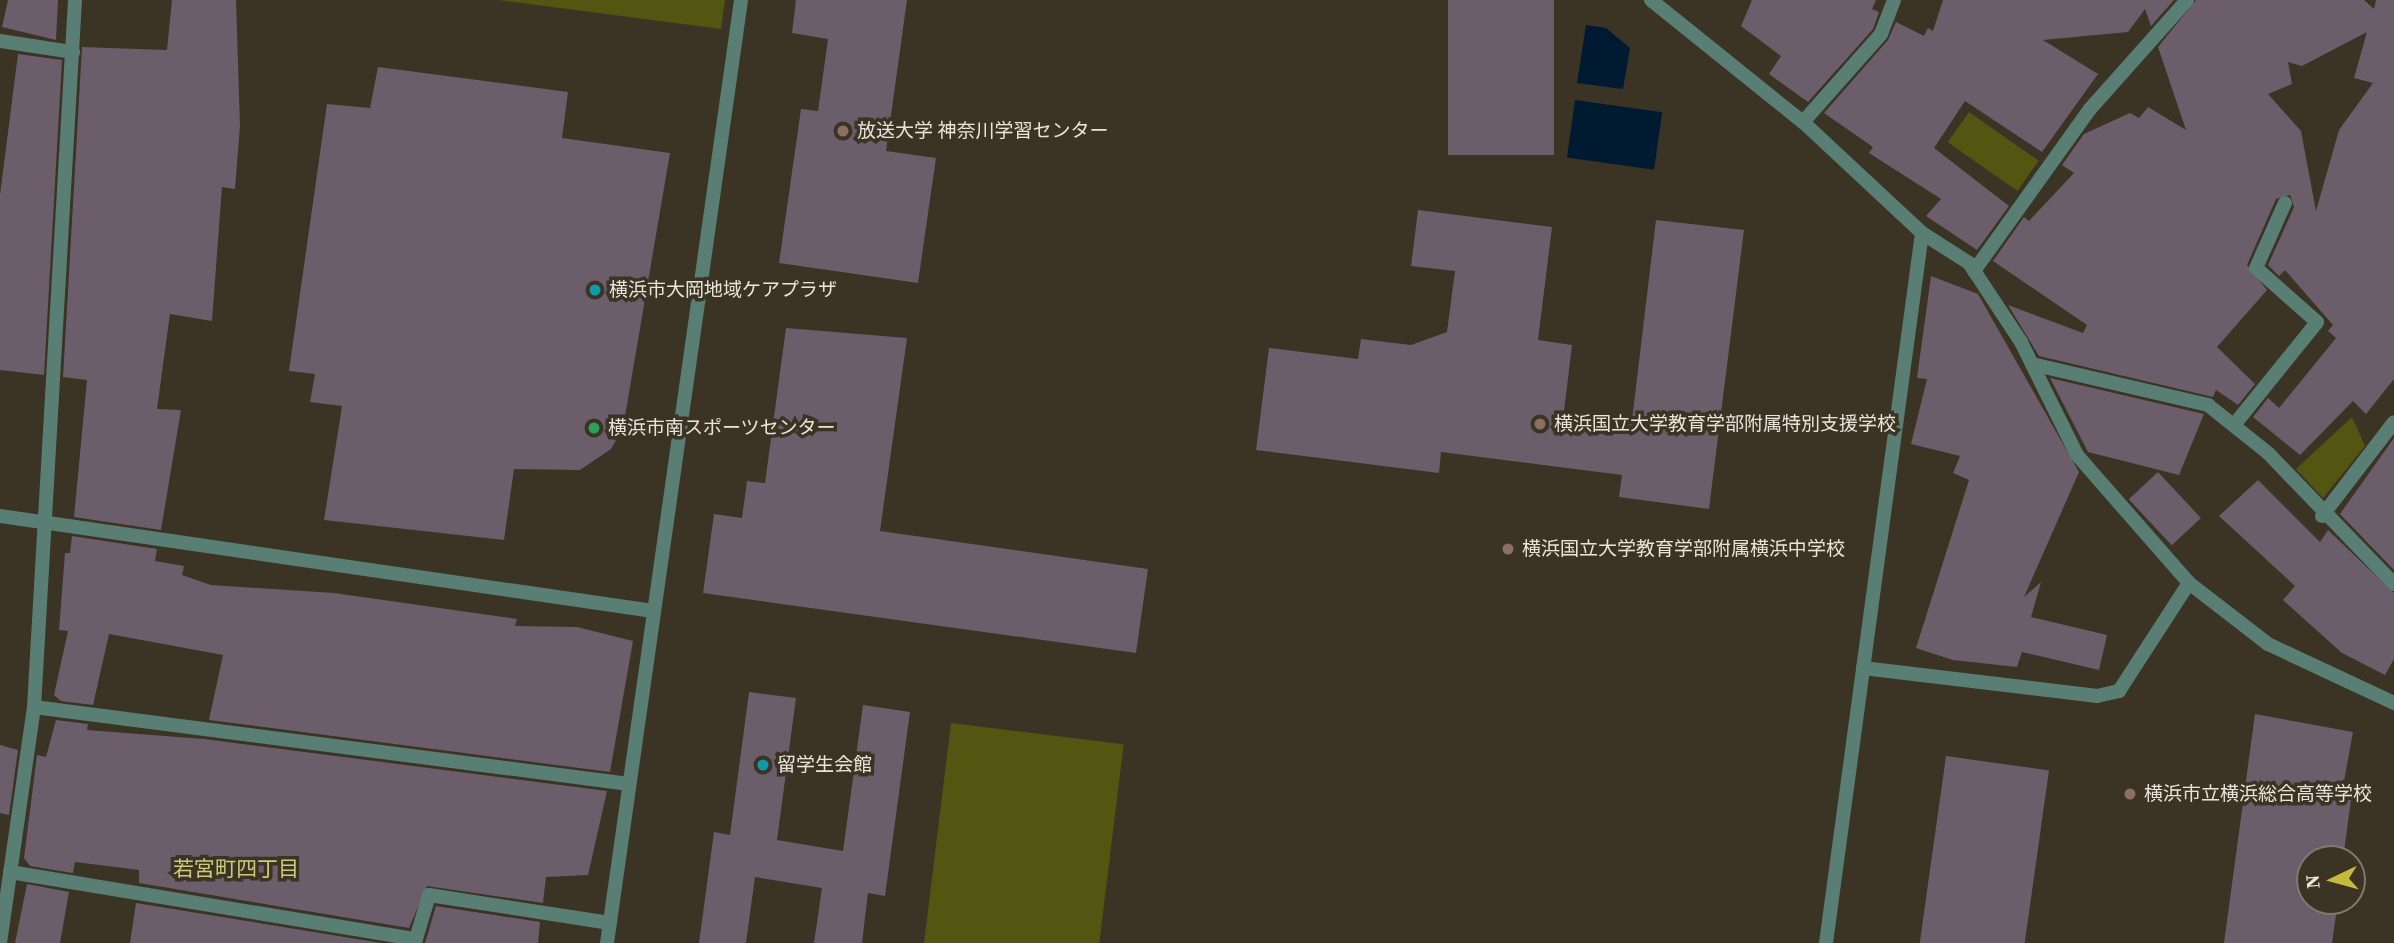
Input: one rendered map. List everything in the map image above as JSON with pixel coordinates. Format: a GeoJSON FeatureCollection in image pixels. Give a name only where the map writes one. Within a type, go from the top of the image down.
{"type":"FeatureCollection","features":[{"type":"Feature","properties":{"kind":"street"},"geometry":{"type":"LineString","coordinates":[[0,943],[34,708],[75,0]]}},
{"type":"Feature","properties":{"kind":"street"},"geometry":{"type":"LineString","coordinates":[[607,943],[741,0]]}},
{"type":"Feature","properties":{"kind":"street"},"geometry":{"type":"LineString","coordinates":[[1651,0],[1804,122],[1922,233],[1974,271],[2032,364],[2077,455],[2189,583],[2268,644],[2394,703]]}},
{"type":"Feature","properties":{"kind":"street"},"geometry":{"type":"LineString","coordinates":[[1804,122],[1881,34],[1894,0]]}},
{"type":"Feature","properties":{"kind":"street"},"geometry":{"type":"LineString","coordinates":[[1974,271],[2090,109],[2187,0]]}},
{"type":"Feature","properties":{"kind":"street"},"geometry":{"type":"LineString","coordinates":[[0,41],[73,52]]}},
{"type":"Feature","properties":{"kind":"street"},"geometry":{"type":"LineString","coordinates":[[2234,425],[2317,322],[2256,268],[2286,203]]}},
{"type":"Feature","properties":{"kind":"street"},"geometry":{"type":"LineString","coordinates":[[1826,943],[1922,233]]}},
{"type":"Feature","properties":{"kind":"street"},"geometry":{"type":"LineString","coordinates":[[2032,364],[2208,405],[2268,453],[2322,516],[2394,584]]}},
{"type":"Feature","properties":{"kind":"street"},"geometry":{"type":"LineString","coordinates":[[2322,516],[2394,422]]}},
{"type":"Feature","properties":{"kind":"street"},"geometry":{"type":"LineString","coordinates":[[0,516],[46,525],[653,611]]}},
{"type":"Feature","properties":{"kind":"street"},"geometry":{"type":"LineString","coordinates":[[1863,668],[2097,696],[2119,691],[2189,583]]}},
{"type":"Feature","properties":{"kind":"street"},"geometry":{"type":"LineString","coordinates":[[34,708],[629,784]]}},
{"type":"Feature","properties":{"kind":"street"},"geometry":{"type":"LineString","coordinates":[[10,872],[416,939],[429,895],[610,923]]}},
{"type":"Feature","properties":{"kind":"shaded area"},"geometry":{"type":"Polygon","coordinates":[[[498,0],[725,0],[721,29],[498,0]]]}},
{"type":"Feature","properties":{"kind":"shaded area"},"geometry":{"type":"Polygon","coordinates":[[[1969,112],[2039,161],[2017,191],[1948,142],[1969,112]]]}},
{"type":"Feature","properties":{"kind":"shaded area"},"geometry":{"type":"Polygon","coordinates":[[[2352,417],[2365,446],[2323,498],[2296,469],[2352,417]]]}},
{"type":"Feature","properties":{"kind":"shaded area"},"geometry":{"type":"Polygon","coordinates":[[[951,723],[1124,744],[1099,943],[924,943],[951,723]]]}},
{"type":"Feature","properties":{"kind":"water"},"geometry":{"type":"Polygon","coordinates":[[[1586,25],[1606,28],[1630,48],[1623,89],[1577,83],[1586,25]]]}},
{"type":"Feature","properties":{"kind":"water"},"geometry":{"type":"Polygon","coordinates":[[[1575,100],[1662,112],[1654,170],[1567,157],[1575,100]]]}},
{"type":"Feature","properties":{"kind":"building"},"geometry":{"type":"Polygon","coordinates":[[[8,0],[58,0],[56,40],[2,27],[8,0]]]}},
{"type":"Feature","properties":{"kind":"building"},"geometry":{"type":"Polygon","coordinates":[[[172,0],[236,0],[240,126],[235,189],[222,187],[212,321],[170,314],[157,409],[181,410],[161,530],[74,517],[87,380],[63,377],[82,47],[167,50],[172,0]]]}},
{"type":"Feature","properties":{"kind":"building","name":"放送大学 神奈川学習センター"},"geometry":{"type":"Polygon","coordinates":[[[796,0],[907,0],[886,151],[936,158],[918,283],[779,263],[801,109],[818,111],[828,39],[792,33],[796,0]]]}},
{"type":"Feature","properties":{"kind":"building"},"geometry":{"type":"Polygon","coordinates":[[[1448,0],[1554,0],[1554,155],[1448,155],[1448,0]]]}},
{"type":"Feature","properties":{"kind":"building"},"geometry":{"type":"Polygon","coordinates":[[[1752,0],[1876,0],[1872,9],[1879,12],[1873,29],[1808,102],[1769,74],[1781,56],[1741,26],[1752,0]]]}},
{"type":"Feature","properties":{"kind":"building"},"geometry":{"type":"Polygon","coordinates":[[[1943,0],[2174,0],[2151,26],[2145,9],[2128,32],[2043,40],[2098,74],[2042,152],[1965,101],[1934,148],[2009,206],[1977,250],[1926,216],[1941,199],[1869,153],[1873,147],[1824,113],[1888,40],[1896,22],[1924,36],[1928,28],[1933,31],[1943,0]]]}},
{"type":"Feature","properties":{"kind":"building"},"geometry":{"type":"Polygon","coordinates":[[[2196,0],[2364,0],[2374,9],[2376,0],[2394,0],[2394,379],[2366,414],[2353,401],[2300,455],[2253,417],[2268,398],[2279,408],[2336,338],[2328,331],[2333,325],[2285,270],[2279,276],[2268,265],[2294,207],[2290,195],[2276,199],[2247,265],[2267,290],[2217,347],[2255,384],[2238,405],[2216,390],[2213,397],[2039,356],[2008,305],[2083,333],[2087,325],[1993,261],[2024,217],[2029,221],[2074,173],[2062,165],[2084,134],[2130,113],[2139,118],[2148,107],[2186,130],[2158,47],[2196,0]],[[2367,32],[2302,66],[2288,62],[2292,84],[2268,94],[2301,131],[2316,211],[2339,130],[2373,83],[2354,78],[2367,32]]]}},
{"type":"Feature","properties":{"kind":"building"},"geometry":{"type":"Polygon","coordinates":[[[18,54],[62,60],[44,375],[0,370],[0,195],[18,54]]]}},
{"type":"Feature","properties":{"kind":"building"},"geometry":{"type":"Polygon","coordinates":[[[378,67],[568,92],[562,138],[670,153],[623,428],[611,449],[580,470],[514,469],[504,540],[324,520],[342,406],[310,402],[315,374],[289,371],[327,104],[370,108],[378,67]]]}},
{"type":"Feature","properties":{"kind":"building"},"geometry":{"type":"Polygon","coordinates":[[[1418,210],[1552,227],[1538,340],[1572,345],[1564,411],[1632,420],[1656,220],[1744,230],[1709,509],[1619,497],[1622,475],[1441,452],[1439,473],[1256,450],[1269,348],[1358,359],[1361,339],[1411,345],[1447,332],[1455,271],[1411,266],[1418,210]]]}},
{"type":"Feature","properties":{"kind":"building"},"geometry":{"type":"Polygon","coordinates":[[[1931,276],[1978,294],[2079,472],[2024,597],[2041,582],[2031,617],[2107,635],[2099,670],[2022,652],[2017,667],[1953,660],[1916,648],[1969,480],[1953,473],[1960,456],[1911,444],[1927,379],[1917,378],[1931,276]]]}},
{"type":"Feature","properties":{"kind":"building"},"geometry":{"type":"Polygon","coordinates":[[[786,328],[907,338],[880,531],[1148,569],[1136,653],[703,593],[714,514],[742,518],[747,481],[765,483],[786,328]]]}},
{"type":"Feature","properties":{"kind":"building"},"geometry":{"type":"Polygon","coordinates":[[[2050,378],[2204,414],[2179,475],[2088,452],[2050,378]]]}},
{"type":"Feature","properties":{"kind":"building"},"geometry":{"type":"Polygon","coordinates":[[[2394,438],[2394,570],[2340,514],[2394,438]]]}},
{"type":"Feature","properties":{"kind":"building"},"geometry":{"type":"Polygon","coordinates":[[[2158,472],[2201,518],[2172,545],[2129,499],[2158,472]]]}},
{"type":"Feature","properties":{"kind":"building"},"geometry":{"type":"Polygon","coordinates":[[[2258,480],[2320,542],[2328,530],[2394,593],[2394,659],[2385,675],[2342,653],[2283,600],[2295,586],[2219,516],[2258,480]]]}},
{"type":"Feature","properties":{"kind":"building"},"geometry":{"type":"Polygon","coordinates":[[[72,536],[157,549],[155,561],[184,566],[182,575],[211,585],[334,593],[517,619],[515,626],[577,627],[633,641],[610,772],[209,720],[223,655],[109,634],[93,705],[61,701],[54,695],[68,631],[59,630],[65,553],[70,553],[72,536]]]}},
{"type":"Feature","properties":{"kind":"building"},"geometry":{"type":"Polygon","coordinates":[[[749,692],[796,698],[777,840],[843,851],[863,705],[910,712],[885,896],[868,893],[862,943],[814,943],[822,888],[755,877],[746,943],[699,943],[714,832],[730,835],[749,692]]]}},
{"type":"Feature","properties":{"kind":"building"},"geometry":{"type":"Polygon","coordinates":[[[2255,714],[2353,732],[2341,798],[2351,800],[2345,845],[2296,845],[2296,915],[2336,915],[2332,943],[2224,943],[2255,714]]]}},
{"type":"Feature","properties":{"kind":"building"},"geometry":{"type":"Polygon","coordinates":[[[56,720],[88,724],[87,730],[204,739],[607,791],[588,875],[546,877],[543,903],[427,886],[409,928],[139,883],[139,870],[75,862],[73,873],[30,866],[24,858],[37,755],[46,757],[56,720]]]}},
{"type":"Feature","properties":{"kind":"building"},"geometry":{"type":"Polygon","coordinates":[[[0,745],[18,750],[9,815],[0,813],[0,745]]]}},
{"type":"Feature","properties":{"kind":"building"},"geometry":{"type":"Polygon","coordinates":[[[1946,756],[2049,770],[2025,943],[1920,943],[1946,756]]]}},
{"type":"Feature","properties":{"kind":"building"},"geometry":{"type":"Polygon","coordinates":[[[27,884],[69,892],[60,943],[15,943],[27,884]]]}},
{"type":"Feature","properties":{"kind":"building"},"geometry":{"type":"Polygon","coordinates":[[[136,903],[381,943],[130,943],[136,903]]]}},
{"type":"Feature","properties":{"kind":"building"},"geometry":{"type":"Polygon","coordinates":[[[436,906],[540,922],[538,943],[425,943],[436,906]]]}},
{"type":"Feature","properties":{"kind":"place","name":"放送大学 神奈川学習センター"},"geometry":{"type":"Point","coordinates":[843,131]}},
{"type":"Feature","properties":{"kind":"place","name":"横浜市大岡地域ケアプラザ"},"geometry":{"type":"Point","coordinates":[595,290]}},
{"type":"Feature","properties":{"kind":"place","name":"横浜国立大学教育学部附属特別支援学校"},"geometry":{"type":"Point","coordinates":[1540,424]}},
{"type":"Feature","properties":{"kind":"place","name":"横浜市南スポーツセンター"},"geometry":{"type":"Point","coordinates":[594,428]}},
{"type":"Feature","properties":{"kind":"place","name":"横浜国立大学教育学部附属横浜中学校"},"geometry":{"type":"Point","coordinates":[1508,549]}},
{"type":"Feature","properties":{"kind":"place","name":"留学生会館"},"geometry":{"type":"Point","coordinates":[763,765]}},
{"type":"Feature","properties":{"kind":"place","name":"横浜市立横浜総合高等学校"},"geometry":{"type":"Point","coordinates":[2130,794]}},
{"type":"Feature","properties":{"kind":"district","name":"若宮町四丁目"},"geometry":{"type":"Point","coordinates":[236,869]}}]}
